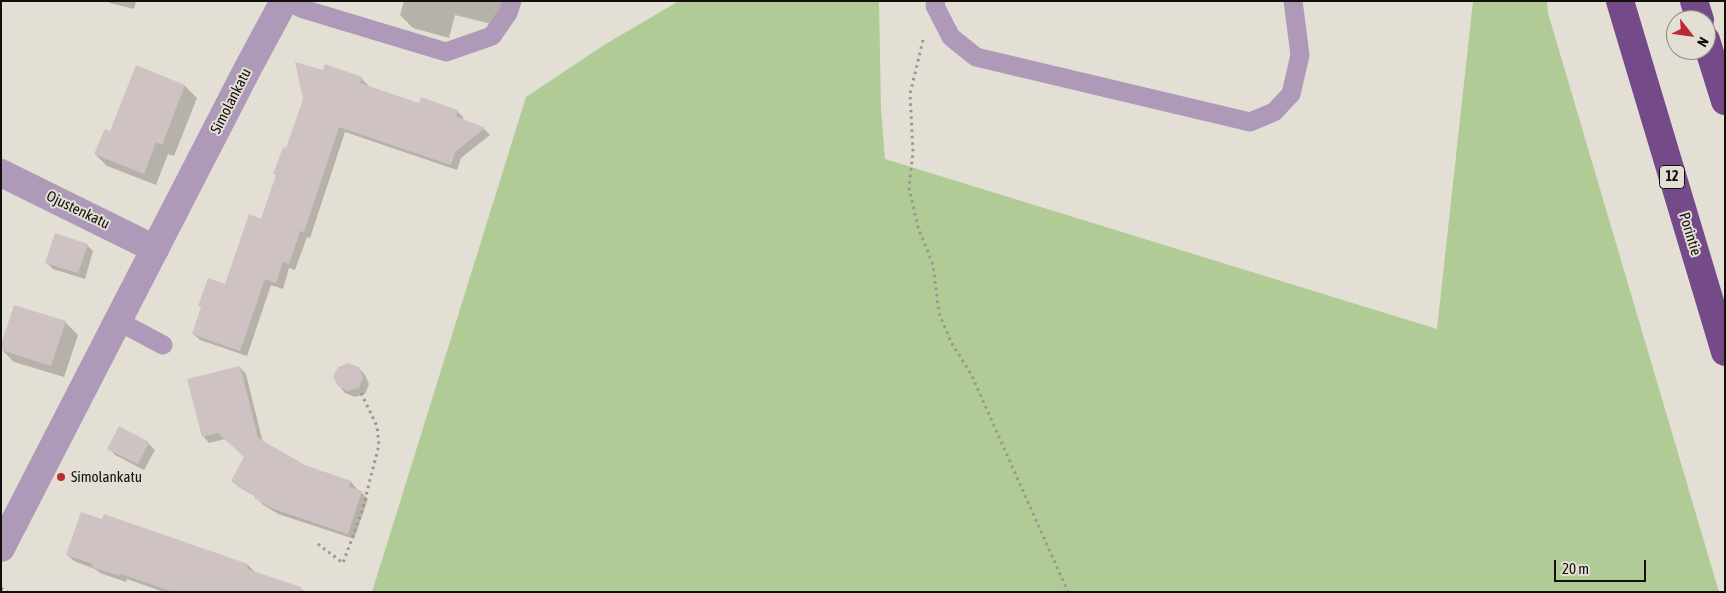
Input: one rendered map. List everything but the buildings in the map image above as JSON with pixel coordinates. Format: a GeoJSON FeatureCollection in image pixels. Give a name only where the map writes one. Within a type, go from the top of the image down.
{"type":"FeatureCollection","features":[{"type":"Feature","properties":{"kind":"highway","name":"Porintie"},"geometry":{"type":"LineString","coordinates":[[1620,1],[1725,352]]}},
{"type":"Feature","properties":{"kind":"highway"},"geometry":{"type":"LineString","coordinates":[[1712,60],[1725,101]]}},
{"type":"Feature","properties":{"kind":"street","name":"Simolankatu"},"geometry":{"type":"LineString","coordinates":[[1,548],[248,68],[285,1]]}},
{"type":"Feature","properties":{"kind":"street","name":"Ojustenkatu"},"geometry":{"type":"LineString","coordinates":[[1,173],[155,249]]}},
{"type":"Feature","properties":{"kind":"lane"},"geometry":{"type":"LineString","coordinates":[[285,1],[302,10],[446,52],[492,36],[508,13],[512,1]]}},
{"type":"Feature","properties":{"kind":"lane"},"geometry":{"type":"LineString","coordinates":[[935,4],[951,37],[976,57],[1250,122],[1274,112],[1291,94],[1300,55],[1293,1]]}},
{"type":"Feature","properties":{"kind":"lane"},"geometry":{"type":"LineString","coordinates":[[118,321],[163,345]]}},
{"type":"Feature","properties":{"kind":"path"},"geometry":{"type":"LineString","coordinates":[[935,4],[921,45],[910,94],[913,152],[909,188],[918,227],[933,265],[939,313],[951,342],[971,374],[1068,592]]}},
{"type":"Feature","properties":{"kind":"path"},"geometry":{"type":"LineString","coordinates":[[318,544],[343,563],[362,511],[379,445],[377,426],[361,393]]}},
{"type":"Feature","properties":{"kind":"path"},"geometry":{"type":"LineString","coordinates":[[1,588],[7,592]]}},
{"type":"Feature","properties":{"kind":"green space"},"geometry":{"type":"Polygon","coordinates":[[[679,1],[879,1],[881,109],[885,159],[1437,329],[1473,1],[1547,1],[1548,13],[1719,592],[372,592],[526,97],[604,45],[679,1]]]}},
{"type":"Feature","properties":{"kind":"place","name":"Simolankatu"},"geometry":{"type":"Point","coordinates":[61,477]}}]}
